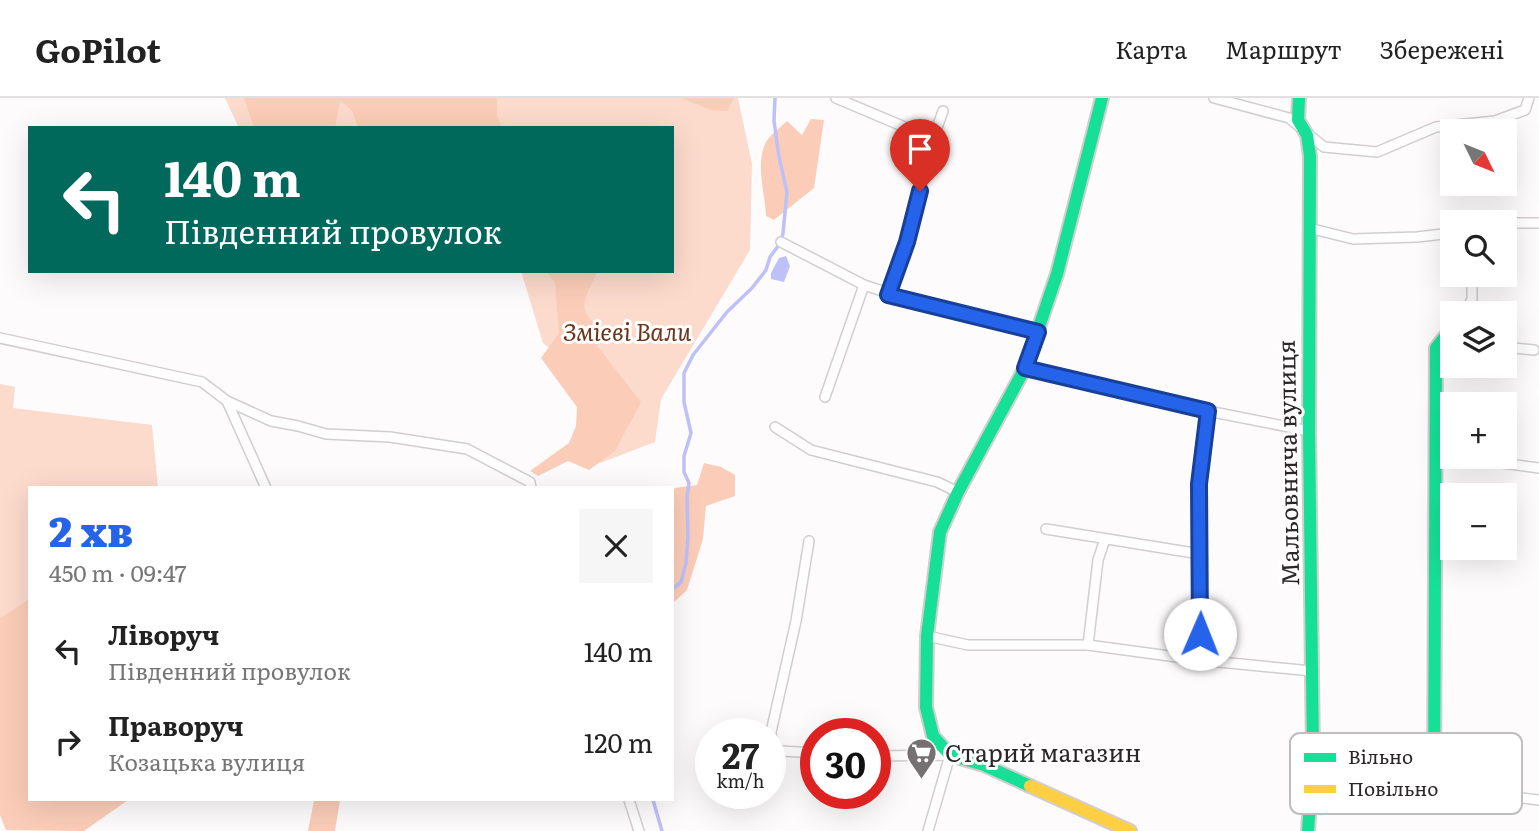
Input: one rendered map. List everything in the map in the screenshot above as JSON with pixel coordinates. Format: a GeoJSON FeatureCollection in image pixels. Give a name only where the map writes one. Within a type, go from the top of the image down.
{"type":"FeatureCollection","features":[{"type":"Feature","properties":{"kind":"street"},"geometry":{"type":"LineString","coordinates":[[836,98],[933,139]]}},
{"type":"Feature","properties":{"kind":"street"},"geometry":{"type":"LineString","coordinates":[[950,755],[933,736],[926,707],[928,636],[940,532],[958,492],[1025,368],[1057,274],[1102,98]]}},
{"type":"Feature","properties":{"kind":"street"},"geometry":{"type":"LineString","coordinates":[[1214,98],[1289,118],[1324,147],[1377,152],[1436,127],[1495,121],[1525,110],[1529,98]]}},
{"type":"Feature","properties":{"kind":"street","name":"Мальовнича вулиця"},"geometry":{"type":"LineString","coordinates":[[1299,98],[1298,120],[1307,135],[1310,156],[1311,733]]}},
{"type":"Feature","properties":{"kind":"street"},"geometry":{"type":"LineString","coordinates":[[888,295],[907,242],[933,139],[943,111]]}},
{"type":"Feature","properties":{"kind":"street"},"geometry":{"type":"LineString","coordinates":[[1517,223],[1539,223]]}},
{"type":"Feature","properties":{"kind":"street"},"geometry":{"type":"LineString","coordinates":[[1309,228],[1353,239],[1440,234]]}},
{"type":"Feature","properties":{"kind":"street"},"geometry":{"type":"LineString","coordinates":[[782,242],[888,295],[1038,332]]}},
{"type":"Feature","properties":{"kind":"street"},"geometry":{"type":"LineString","coordinates":[[825,397],[864,285]]}},
{"type":"Feature","properties":{"kind":"street"},"geometry":{"type":"LineString","coordinates":[[0,338],[202,382],[227,401],[271,421],[326,434],[404,439],[467,449],[530,482],[531,486]]}},
{"type":"Feature","properties":{"kind":"street"},"geometry":{"type":"LineString","coordinates":[[1434,733],[1436,348],[1440,343]]}},
{"type":"Feature","properties":{"kind":"street"},"geometry":{"type":"LineString","coordinates":[[1517,348],[1534,350]]}},
{"type":"Feature","properties":{"kind":"street"},"geometry":{"type":"LineString","coordinates":[[1025,368],[1208,411],[1309,431]]}},
{"type":"Feature","properties":{"kind":"street"},"geometry":{"type":"LineString","coordinates":[[227,401],[265,486]]}},
{"type":"Feature","properties":{"kind":"street"},"geometry":{"type":"LineString","coordinates":[[1199,660],[1199,484],[1208,411]]}},
{"type":"Feature","properties":{"kind":"street"},"geometry":{"type":"LineString","coordinates":[[775,427],[811,450],[937,482],[958,492]]}},
{"type":"Feature","properties":{"kind":"street"},"geometry":{"type":"LineString","coordinates":[[1517,465],[1539,468]]}},
{"type":"Feature","properties":{"kind":"street"},"geometry":{"type":"LineString","coordinates":[[1046,529],[1200,554]]}},
{"type":"Feature","properties":{"kind":"street"},"geometry":{"type":"LineString","coordinates":[[1088,645],[1098,560],[1105,539]]}},
{"type":"Feature","properties":{"kind":"street"},"geometry":{"type":"LineString","coordinates":[[800,752],[781,751],[772,746],[771,732],[796,621],[809,541]]}},
{"type":"Feature","properties":{"kind":"street"},"geometry":{"type":"LineString","coordinates":[[928,636],[968,645],[1088,645],[1199,660],[1312,671]]}},
{"type":"Feature","properties":{"kind":"street"},"geometry":{"type":"LineString","coordinates":[[928,831],[950,755]]}},
{"type":"Feature","properties":{"kind":"street"},"geometry":{"type":"LineString","coordinates":[[891,756],[950,755],[984,765],[1130,831]]}},
{"type":"Feature","properties":{"kind":"street"},"geometry":{"type":"LineString","coordinates":[[629,801],[639,831]]}},
{"type":"Feature","properties":{"kind":"green space","name":"Змієві Вали"},"geometry":{"type":"Polygon","coordinates":[[[225,98],[738,98],[752,164],[750,250],[661,399],[655,442],[600,463],[577,371],[543,343],[522,273],[674,273],[674,126],[238,126],[225,98]]]}},
{"type":"Feature","properties":{"kind":"green space"},"geometry":{"type":"Polygon","coordinates":[[[0,384],[15,387],[13,408],[152,425],[158,486],[28,486],[28,599],[0,618],[0,384]]]}},
{"type":"Feature","properties":{"kind":"shaded area"},"geometry":{"type":"Polygon","coordinates":[[[244,98],[497,98],[497,116],[501,126],[357,126],[352,111],[340,100],[335,126],[253,126],[244,98]]]}},
{"type":"Feature","properties":{"kind":"shaded area"},"geometry":{"type":"Polygon","coordinates":[[[681,98],[734,98],[727,111],[711,110],[681,98]]]}},
{"type":"Feature","properties":{"kind":"shaded area"},"geometry":{"type":"Polygon","coordinates":[[[811,119],[824,120],[814,188],[774,220],[766,216],[761,169],[763,150],[768,139],[787,121],[802,135],[811,119]]]}},
{"type":"Feature","properties":{"kind":"shaded area"},"geometry":{"type":"Polygon","coordinates":[[[548,273],[597,273],[585,299],[585,305],[589,318],[604,335],[597,346],[641,402],[615,451],[589,470],[568,461],[538,476],[530,471],[569,443],[576,426],[577,407],[541,358],[559,333],[555,282],[548,273]]]}},
{"type":"Feature","properties":{"kind":"shaded area"},"geometry":{"type":"Polygon","coordinates":[[[704,463],[721,467],[735,475],[735,496],[706,506],[703,539],[687,590],[674,602],[674,489],[697,485],[704,463]]]}},
{"type":"Feature","properties":{"kind":"shaded area"},"geometry":{"type":"Polygon","coordinates":[[[28,599],[28,801],[127,801],[84,831],[6,830],[0,815],[0,618],[28,599]]]}},
{"type":"Feature","properties":{"kind":"shaded area"},"geometry":{"type":"Polygon","coordinates":[[[314,801],[340,801],[335,831],[308,831],[314,801]]]}},
{"type":"Feature","properties":{"kind":"water"},"geometry":{"type":"Polygon","coordinates":[[[786,256],[790,266],[784,282],[771,279],[771,273],[779,258],[786,256]]]}},
{"type":"Feature","properties":{"kind":"waterway"},"geometry":{"type":"LineString","coordinates":[[674,587],[681,582],[686,563],[688,535],[689,483],[684,472],[684,456],[691,433],[684,402],[684,373],[693,355],[727,312],[766,270],[783,233],[787,192],[774,121],[775,98]]}},
{"type":"Feature","properties":{"kind":"waterway"},"geometry":{"type":"LineString","coordinates":[[653,801],[662,831]]}},
{"type":"Feature","properties":{"kind":"traffic: fast"},"geometry":{"type":"LineString","coordinates":[[1030,786],[984,765],[950,755],[933,736],[926,707],[927,636],[940,532],[958,492],[1025,368],[1057,274],[1102,98]]}},
{"type":"Feature","properties":{"kind":"traffic: fast"},"geometry":{"type":"LineString","coordinates":[[1299,98],[1298,120],[1307,135],[1310,156],[1309,431],[1313,733]]}},
{"type":"Feature","properties":{"kind":"traffic: fast"},"geometry":{"type":"LineString","coordinates":[[1434,733],[1436,348],[1440,343]]}},
{"type":"Feature","properties":{"kind":"traffic: fast"},"geometry":{"type":"LineString","coordinates":[[1308,831],[1309,814]]}},
{"type":"Feature","properties":{"kind":"traffic: slow"},"geometry":{"type":"LineString","coordinates":[[1030,786],[1130,831]]}},
{"type":"Feature","properties":{"kind":"place","name":"Старий магазин"},"geometry":{"type":"Point","coordinates":[922,781]}},
{"type":"Feature","properties":{"kind":"route"},"geometry":{"type":"LineString","coordinates":[[920,191],[907,242],[888,295],[1038,332],[1025,368],[1208,411],[1199,484],[1200,634]]}}]}
